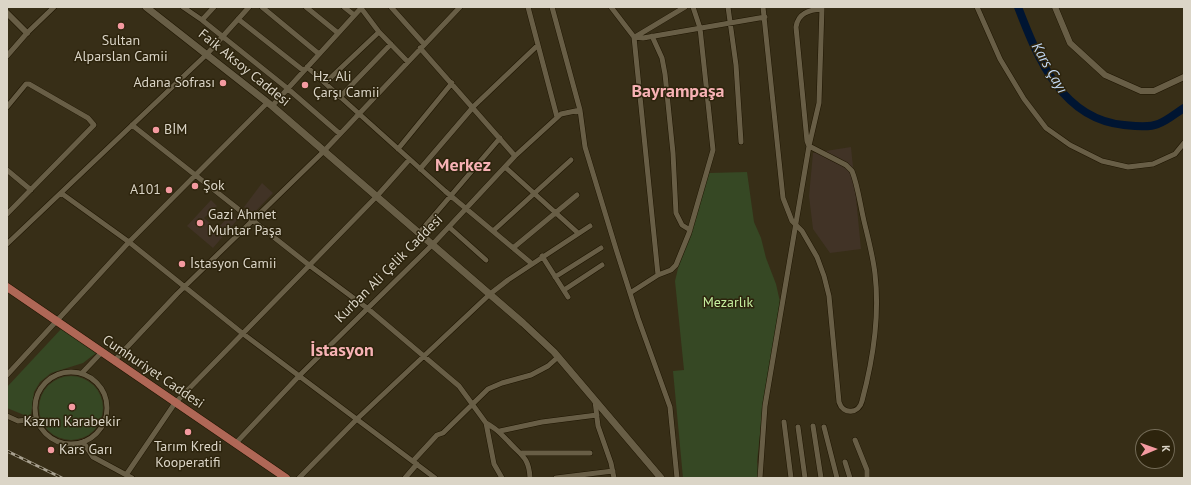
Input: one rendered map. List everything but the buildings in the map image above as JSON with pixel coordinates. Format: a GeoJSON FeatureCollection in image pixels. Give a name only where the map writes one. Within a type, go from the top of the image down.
{"type":"FeatureCollection","features":[{"type":"Feature","properties":{"kind":"main road","name":"Faik Aksoy Caddesi"},"geometry":{"type":"LineString","coordinates":[[146,7],[269,104],[490,294],[558,357],[661,478]]}},
{"type":"Feature","properties":{"kind":"main road","name":"Cumhuriyet Caddesi"},"geometry":{"type":"LineString","coordinates":[[7,287],[101,353],[286,478]]}},
{"type":"Feature","properties":{"kind":"street"},"geometry":{"type":"LineString","coordinates":[[7,56],[27,33],[54,7]]}},
{"type":"Feature","properties":{"kind":"street"},"geometry":{"type":"LineString","coordinates":[[183,7],[202,20],[287,88],[340,134]]}},
{"type":"Feature","properties":{"kind":"street"},"geometry":{"type":"LineString","coordinates":[[202,20],[214,7]]}},
{"type":"Feature","properties":{"kind":"street"},"geometry":{"type":"LineString","coordinates":[[7,244],[207,54],[249,7]]}},
{"type":"Feature","properties":{"kind":"street"},"geometry":{"type":"LineString","coordinates":[[262,7],[319,54]]}},
{"type":"Feature","properties":{"kind":"street"},"geometry":{"type":"LineString","coordinates":[[306,7],[338,33]]}},
{"type":"Feature","properties":{"kind":"street"},"geometry":{"type":"LineString","coordinates":[[344,7],[354,15]]}},
{"type":"Feature","properties":{"kind":"street"},"geometry":{"type":"LineString","coordinates":[[391,7],[452,83],[515,156]]}},
{"type":"Feature","properties":{"kind":"street"},"geometry":{"type":"LineString","coordinates":[[114,361],[184,288],[324,151],[460,7]]}},
{"type":"Feature","properties":{"kind":"street"},"geometry":{"type":"LineString","coordinates":[[528,7],[559,116],[572,111],[580,110]]}},
{"type":"Feature","properties":{"kind":"street"},"geometry":{"type":"LineString","coordinates":[[552,7],[580,110],[585,147],[630,293],[670,407],[677,478]]}},
{"type":"Feature","properties":{"kind":"street"},"geometry":{"type":"LineString","coordinates":[[611,7],[634,37],[658,275]]}},
{"type":"Feature","properties":{"kind":"street"},"geometry":{"type":"LineString","coordinates":[[634,37],[685,7]]}},
{"type":"Feature","properties":{"kind":"street"},"geometry":{"type":"LineString","coordinates":[[630,293],[658,275],[674,268],[690,230],[713,150],[700,28],[693,7]]}},
{"type":"Feature","properties":{"kind":"street"},"geometry":{"type":"LineString","coordinates":[[728,7],[731,23],[741,142]]}},
{"type":"Feature","properties":{"kind":"street"},"geometry":{"type":"LineString","coordinates":[[760,478],[765,406],[784,290],[797,226],[809,146],[819,103],[822,8],[812,10],[803,14],[798,20],[796,27],[806,141],[809,146],[846,165],[852,171],[875,272],[877,301],[875,337],[862,403],[853,411],[843,409],[839,402],[829,296],[824,276],[817,257],[802,231],[797,226],[792,221],[782,191],[763,7]]}},
{"type":"Feature","properties":{"kind":"street"},"geometry":{"type":"LineString","coordinates":[[977,7],[1000,59],[1024,100],[1046,128],[1070,145],[1102,161],[1128,167],[1152,164],[1175,154],[1184,143]]}},
{"type":"Feature","properties":{"kind":"street"},"geometry":{"type":"LineString","coordinates":[[1054,7],[1070,43],[1105,75],[1141,91],[1154,91],[1184,77]]}},
{"type":"Feature","properties":{"kind":"street"},"geometry":{"type":"LineString","coordinates":[[7,375],[129,242],[196,175],[287,88],[361,8],[379,32],[408,62]]}},
{"type":"Feature","properties":{"kind":"street"},"geometry":{"type":"LineString","coordinates":[[7,14],[27,33]]}},
{"type":"Feature","properties":{"kind":"street"},"geometry":{"type":"LineString","coordinates":[[634,37],[652,36],[765,17]]}},
{"type":"Feature","properties":{"kind":"street"},"geometry":{"type":"LineString","coordinates":[[238,19],[325,83],[409,160],[531,264]]}},
{"type":"Feature","properties":{"kind":"street"},"geometry":{"type":"LineString","coordinates":[[325,83],[379,32]]}},
{"type":"Feature","properties":{"kind":"street"},"geometry":{"type":"LineString","coordinates":[[652,36],[662,58],[665,74],[673,152],[676,213],[682,226],[690,230]]}},
{"type":"Feature","properties":{"kind":"street"},"geometry":{"type":"LineString","coordinates":[[340,97],[391,44]]}},
{"type":"Feature","properties":{"kind":"street"},"geometry":{"type":"LineString","coordinates":[[420,169],[473,107],[538,45]]}},
{"type":"Feature","properties":{"kind":"street"},"geometry":{"type":"LineString","coordinates":[[398,149],[452,83]]}},
{"type":"Feature","properties":{"kind":"street"},"geometry":{"type":"LineString","coordinates":[[7,107],[26,84],[29,84],[88,118],[94,125],[7,214]]}},
{"type":"Feature","properties":{"kind":"street","name":"Kurban Ali Çelik Caddesi"},"geometry":{"type":"LineString","coordinates":[[235,444],[300,375],[449,227],[515,156],[559,116]]}},
{"type":"Feature","properties":{"kind":"street"},"geometry":{"type":"LineString","coordinates":[[132,125],[252,221],[367,308],[424,358],[459,386],[486,423],[494,464],[502,478]]}},
{"type":"Feature","properties":{"kind":"street"},"geometry":{"type":"LineString","coordinates":[[419,233],[452,197],[500,138]]}},
{"type":"Feature","properties":{"kind":"street"},"geometry":{"type":"LineString","coordinates":[[126,474],[175,403],[377,196],[409,160]]}},
{"type":"Feature","properties":{"kind":"street"},"geometry":{"type":"LineString","coordinates":[[493,231],[571,160]]}},
{"type":"Feature","properties":{"kind":"street"},"geometry":{"type":"LineString","coordinates":[[505,167],[578,233]]}},
{"type":"Feature","properties":{"kind":"street"},"geometry":{"type":"LineString","coordinates":[[7,170],[31,190]]}},
{"type":"Feature","properties":{"kind":"street"},"geometry":{"type":"LineString","coordinates":[[61,192],[129,242],[184,288],[242,333],[300,375],[435,478]]}},
{"type":"Feature","properties":{"kind":"street"},"geometry":{"type":"LineString","coordinates":[[513,248],[577,195]]}},
{"type":"Feature","properties":{"kind":"street"},"geometry":{"type":"LineString","coordinates":[[299,478],[357,419],[424,358],[490,294],[542,256],[590,226]]}},
{"type":"Feature","properties":{"kind":"street"},"geometry":{"type":"LineString","coordinates":[[449,227],[486,260]]}},
{"type":"Feature","properties":{"kind":"street"},"geometry":{"type":"LineString","coordinates":[[555,277],[601,248]]}},
{"type":"Feature","properties":{"kind":"street"},"geometry":{"type":"LineString","coordinates":[[542,256],[568,297]]}},
{"type":"Feature","properties":{"kind":"street"},"geometry":{"type":"LineString","coordinates":[[564,290],[602,265]]}},
{"type":"Feature","properties":{"kind":"street"},"geometry":{"type":"LineString","coordinates":[[82,373],[101,353]]}},
{"type":"Feature","properties":{"kind":"street"},"geometry":{"type":"LineString","coordinates":[[405,478],[415,462],[437,435],[443,433],[491,387],[531,376],[548,366],[558,357]]}},
{"type":"Feature","properties":{"kind":"street"},"geometry":{"type":"LineString","coordinates":[[71,371],[82,373],[88,375],[101,386],[106,398],[108,410],[104,424],[99,433],[77,444],[65,444],[53,438],[41,429],[36,419],[34,410],[36,398],[41,387],[49,379],[59,373],[71,371]]}},
{"type":"Feature","properties":{"kind":"street"},"geometry":{"type":"LineString","coordinates":[[594,400],[598,426],[614,478]]}},
{"type":"Feature","properties":{"kind":"street"},"geometry":{"type":"LineString","coordinates":[[500,431],[542,422],[597,415]]}},
{"type":"Feature","properties":{"kind":"street"},"geometry":{"type":"LineString","coordinates":[[7,416],[18,421],[36,419]]}},
{"type":"Feature","properties":{"kind":"street"},"geometry":{"type":"LineString","coordinates":[[784,422],[791,478]]}},
{"type":"Feature","properties":{"kind":"street"},"geometry":{"type":"LineString","coordinates":[[486,423],[500,431],[508,442],[522,453],[528,462],[530,478]]}},
{"type":"Feature","properties":{"kind":"street"},"geometry":{"type":"LineString","coordinates":[[813,426],[821,478]]}},
{"type":"Feature","properties":{"kind":"street"},"geometry":{"type":"LineString","coordinates":[[798,427],[805,478]]}},
{"type":"Feature","properties":{"kind":"street"},"geometry":{"type":"LineString","coordinates":[[824,427],[837,478]]}},
{"type":"Feature","properties":{"kind":"street"},"geometry":{"type":"LineString","coordinates":[[855,440],[867,470],[867,478]]}},
{"type":"Feature","properties":{"kind":"street"},"geometry":{"type":"LineString","coordinates":[[83,442],[93,457],[132,478]]}},
{"type":"Feature","properties":{"kind":"street"},"geometry":{"type":"LineString","coordinates":[[522,453],[590,453]]}},
{"type":"Feature","properties":{"kind":"street"},"geometry":{"type":"LineString","coordinates":[[845,462],[850,478]]}},
{"type":"Feature","properties":{"kind":"street"},"geometry":{"type":"LineString","coordinates":[[556,478],[613,471]]}},
{"type":"Feature","properties":{"kind":"shaded area"},"geometry":{"type":"Polygon","coordinates":[[[851,147],[861,249],[830,253],[813,229],[809,196],[813,153],[851,147]]]}},
{"type":"Feature","properties":{"kind":"shaded area"},"geometry":{"type":"Polygon","coordinates":[[[262,183],[273,193],[253,214],[244,207],[262,183]]]}},
{"type":"Feature","properties":{"kind":"shaded area","name":"Gazi Ahmet Muhtar Paşa"},"geometry":{"type":"Polygon","coordinates":[[[211,200],[217,206],[204,218],[217,229],[231,214],[237,220],[213,248],[187,226],[211,200]]]}},
{"type":"Feature","properties":{"kind":"green space","name":"Mezarlık"},"geometry":{"type":"Polygon","coordinates":[[[747,172],[754,222],[761,238],[766,258],[776,284],[780,302],[761,424],[757,462],[759,478],[683,478],[673,371],[684,370],[675,281],[681,256],[709,173],[747,172]]]}},
{"type":"Feature","properties":{"kind":"green space"},"geometry":{"type":"Polygon","coordinates":[[[62,328],[96,353],[83,363],[51,373],[40,382],[34,392],[31,415],[29,417],[7,408],[7,387],[62,328]]]}},
{"type":"Feature","properties":{"kind":"green space"},"geometry":{"type":"Polygon","coordinates":[[[71,376],[83,379],[94,385],[100,396],[103,408],[100,420],[94,431],[83,437],[71,440],[59,437],[48,431],[42,420],[39,408],[42,396],[48,385],[59,379],[71,376]]]}},
{"type":"Feature","properties":{"kind":"waterway","name":"Kars Çayı"},"geometry":{"type":"LineString","coordinates":[[1018,7],[1034,47],[1044,66],[1068,99],[1084,111],[1102,120],[1124,125],[1146,126],[1161,123],[1184,108]]}},
{"type":"Feature","properties":{"kind":"railway"},"geometry":{"type":"LineString","coordinates":[[7,451],[62,478]]}},
{"type":"Feature","properties":{"kind":"place","name":"Sultan Alparslan Camii"},"geometry":{"type":"Point","coordinates":[121,26]}},
{"type":"Feature","properties":{"kind":"place","name":"Adana Sofrası"},"geometry":{"type":"Point","coordinates":[223,83]}},
{"type":"Feature","properties":{"kind":"place","name":"Hz. Ali Çarşı Camii"},"geometry":{"type":"Point","coordinates":[305,85]}},
{"type":"Feature","properties":{"kind":"place","name":"BİM"},"geometry":{"type":"Point","coordinates":[156,130]}},
{"type":"Feature","properties":{"kind":"place","name":"Şok"},"geometry":{"type":"Point","coordinates":[195,186]}},
{"type":"Feature","properties":{"kind":"place","name":"A101"},"geometry":{"type":"Point","coordinates":[169,190]}},
{"type":"Feature","properties":{"kind":"place","name":"Gazi Ahmet Muhtar Paşa"},"geometry":{"type":"Point","coordinates":[200,223]}},
{"type":"Feature","properties":{"kind":"place","name":"İstasyon Camii"},"geometry":{"type":"Point","coordinates":[182,264]}},
{"type":"Feature","properties":{"kind":"place","name":"Kazım Karabekir"},"geometry":{"type":"Point","coordinates":[72,407]}},
{"type":"Feature","properties":{"kind":"place","name":"Tarım Kredi Kooperatifi"},"geometry":{"type":"Point","coordinates":[188,432]}},
{"type":"Feature","properties":{"kind":"place","name":"Kars Garı"},"geometry":{"type":"Point","coordinates":[51,450]}},
{"type":"Feature","properties":{"kind":"district","name":"Bayrampaşa"},"geometry":{"type":"Point","coordinates":[678,92]}},
{"type":"Feature","properties":{"kind":"district","name":"Merkez"},"geometry":{"type":"Point","coordinates":[463,166]}},
{"type":"Feature","properties":{"kind":"district","name":"İstasyon"},"geometry":{"type":"Point","coordinates":[342,351]}}]}
